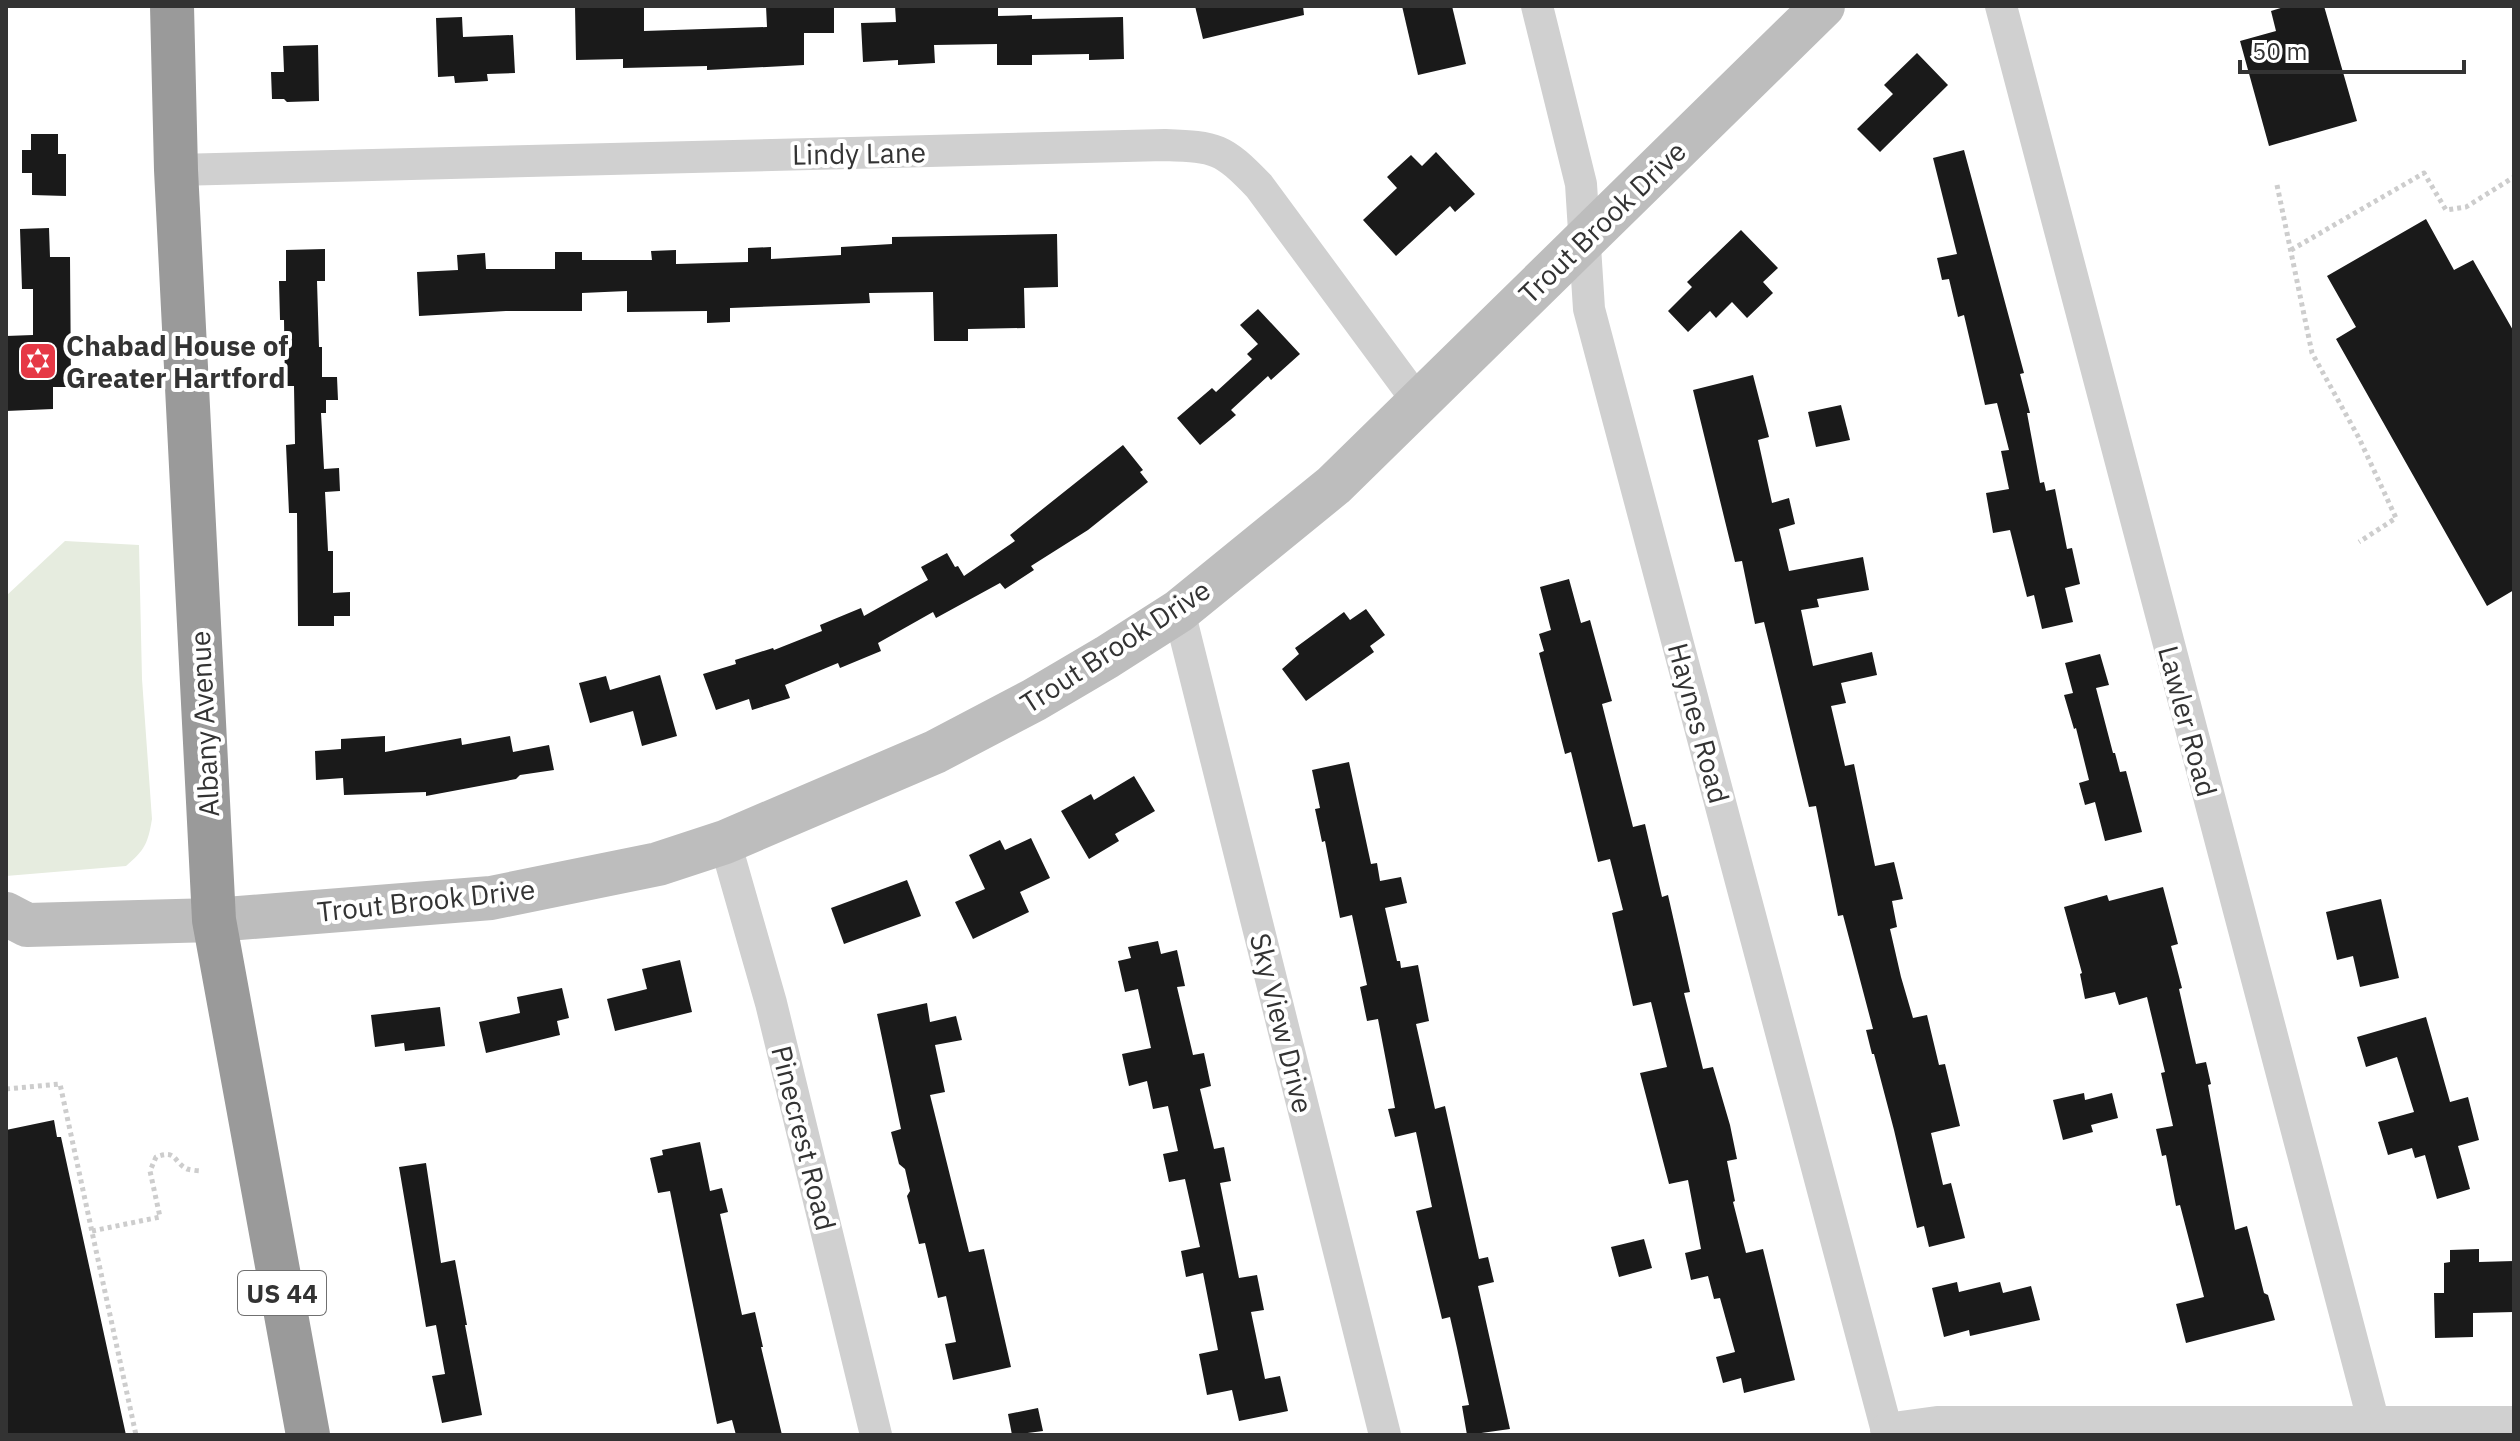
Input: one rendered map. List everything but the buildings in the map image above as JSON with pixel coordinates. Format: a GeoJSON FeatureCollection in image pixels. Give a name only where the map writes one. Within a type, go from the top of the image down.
{"type":"FeatureCollection","features":[{"type":"Feature","properties":{"kind":"highway","name":"Albany Avenue"},"geometry":{"type":"LineString","coordinates":[[172,6],[176,170],[214,920],[308,1435]]}},
{"type":"Feature","properties":{"kind":"main road","name":"Trout Brook Drive"},"geometry":{"type":"LineString","coordinates":[[13,928],[214,920],[491,898],[658,864],[725,842],[935,752],[1046,693],[1179,611],[1334,485],[1823,6]]}},
{"type":"Feature","properties":{"kind":"street","name":"Haynes Road"},"geometry":{"type":"LineString","coordinates":[[1537,6],[1581,184],[1589,309],[1887,1432]]}},
{"type":"Feature","properties":{"kind":"street","name":"Lawler Road"},"geometry":{"type":"LineString","coordinates":[[2001,6],[2375,1428]]}},
{"type":"Feature","properties":{"kind":"street","name":"Lindy Lane"},"geometry":{"type":"LineString","coordinates":[[176,170],[1203,146],[1221,152],[1259,186],[1419,403]]}},
{"type":"Feature","properties":{"kind":"street","name":"Sky View Drive"},"geometry":{"type":"LineString","coordinates":[[1179,611],[1385,1435]]}},
{"type":"Feature","properties":{"kind":"street","name":"Pinecrest Road"},"geometry":{"type":"LineString","coordinates":[[725,842],[771,1003],[876,1435]]}},
{"type":"Feature","properties":{"kind":"street"},"geometry":{"type":"LineString","coordinates":[[1887,1432],[1937,1422],[2375,1428],[2514,1422]]}},
{"type":"Feature","properties":{"kind":"path"},"geometry":{"type":"LineString","coordinates":[[2291,250],[2424,173],[2446,210],[2466,207],[2514,177]]}},
{"type":"Feature","properties":{"kind":"path"},"geometry":{"type":"LineString","coordinates":[[2277,185],[2312,353],[2359,438],[2396,518],[2359,542]]}},
{"type":"Feature","properties":{"kind":"path"},"geometry":{"type":"LineString","coordinates":[[6,1089],[60,1084],[136,1435]]}},
{"type":"Feature","properties":{"kind":"path"},"geometry":{"type":"LineString","coordinates":[[92,1231],[160,1217],[150,1171],[156,1157],[171,1155],[184,1168],[202,1171]]}},
{"type":"Feature","properties":{"kind":"shaded area"},"geometry":{"type":"Polygon","coordinates":[[[65,541],[139,545],[142,679],[152,819],[145,846],[126,866],[6,876],[6,596],[65,541]]]}},
{"type":"Feature","properties":{"kind":"place","name":"Chabad House of Greater Hartford"},"geometry":{"type":"Point","coordinates":[38,361]}}]}
